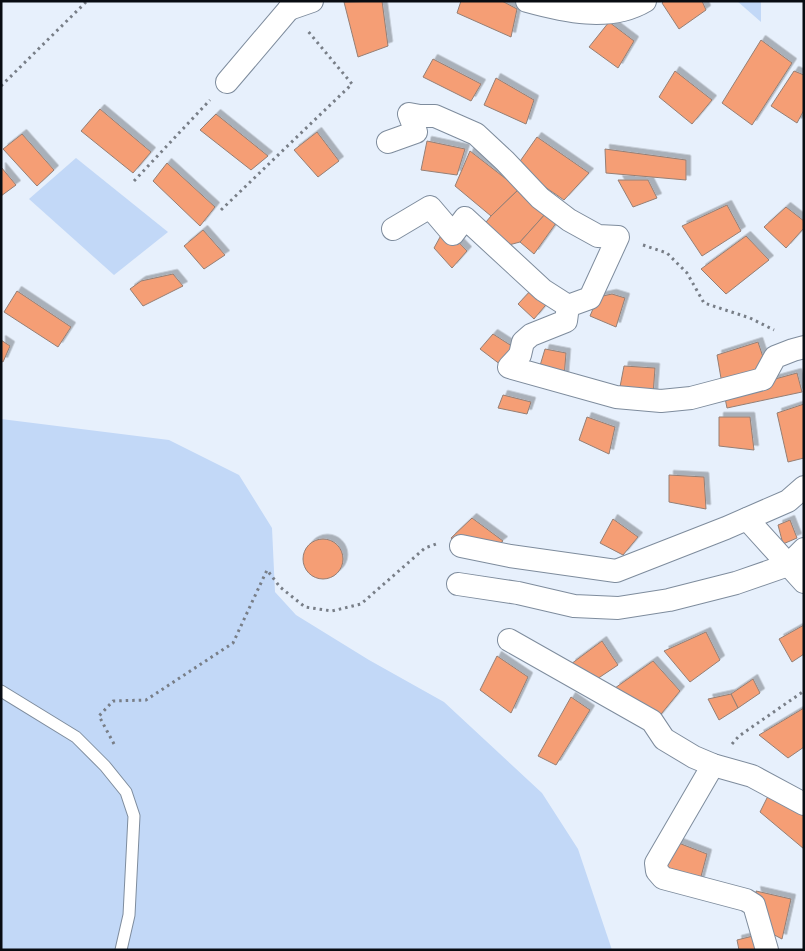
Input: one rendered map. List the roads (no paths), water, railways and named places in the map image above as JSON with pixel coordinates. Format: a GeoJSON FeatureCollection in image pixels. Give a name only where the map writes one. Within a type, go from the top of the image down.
{"type":"FeatureCollection","features":[{"type":"Feature","properties":{"kind":"street"},"geometry":{"type":"LineString","coordinates":[[227,82],[286,5],[312,1]]}},
{"type":"Feature","properties":{"kind":"street"},"geometry":{"type":"LineString","coordinates":[[527,1],[555,9],[590,13],[620,10],[645,1]]}},
{"type":"Feature","properties":{"kind":"street"},"geometry":{"type":"LineString","coordinates":[[388,142],[416,132],[409,114],[435,116],[476,134],[540,198],[569,220],[598,236],[618,237],[590,298],[568,306]]}},
{"type":"Feature","properties":{"kind":"street"},"geometry":{"type":"LineString","coordinates":[[393,229],[430,207],[453,234],[466,218],[543,290],[568,306]]}},
{"type":"Feature","properties":{"kind":"street"},"geometry":{"type":"LineString","coordinates":[[568,306],[566,321],[531,335],[523,342],[520,355],[510,367],[616,397],[661,401],[691,398],[763,379],[775,357],[798,348]]}},
{"type":"Feature","properties":{"kind":"street"},"geometry":{"type":"LineString","coordinates":[[462,546],[510,556],[616,571],[788,501],[804,486]]}},
{"type":"Feature","properties":{"kind":"street"},"geometry":{"type":"LineString","coordinates":[[747,518],[796,557],[804,582]]}},
{"type":"Feature","properties":{"kind":"street"},"geometry":{"type":"LineString","coordinates":[[458,584],[518,593],[574,606],[618,608],[669,600],[736,582],[796,557]]}},
{"type":"Feature","properties":{"kind":"street"},"geometry":{"type":"LineString","coordinates":[[509,640],[652,721],[664,739],[694,756],[714,765],[752,776],[804,804]]}},
{"type":"Feature","properties":{"kind":"street"},"geometry":{"type":"LineString","coordinates":[[714,765],[656,863],[656,871],[663,878],[746,900],[754,905],[767,950]]}},
{"type":"Feature","properties":{"kind":"lane"},"geometry":{"type":"LineString","coordinates":[[1,692],[76,737],[113,775],[126,792],[134,816],[129,915],[121,950]]}}]}
